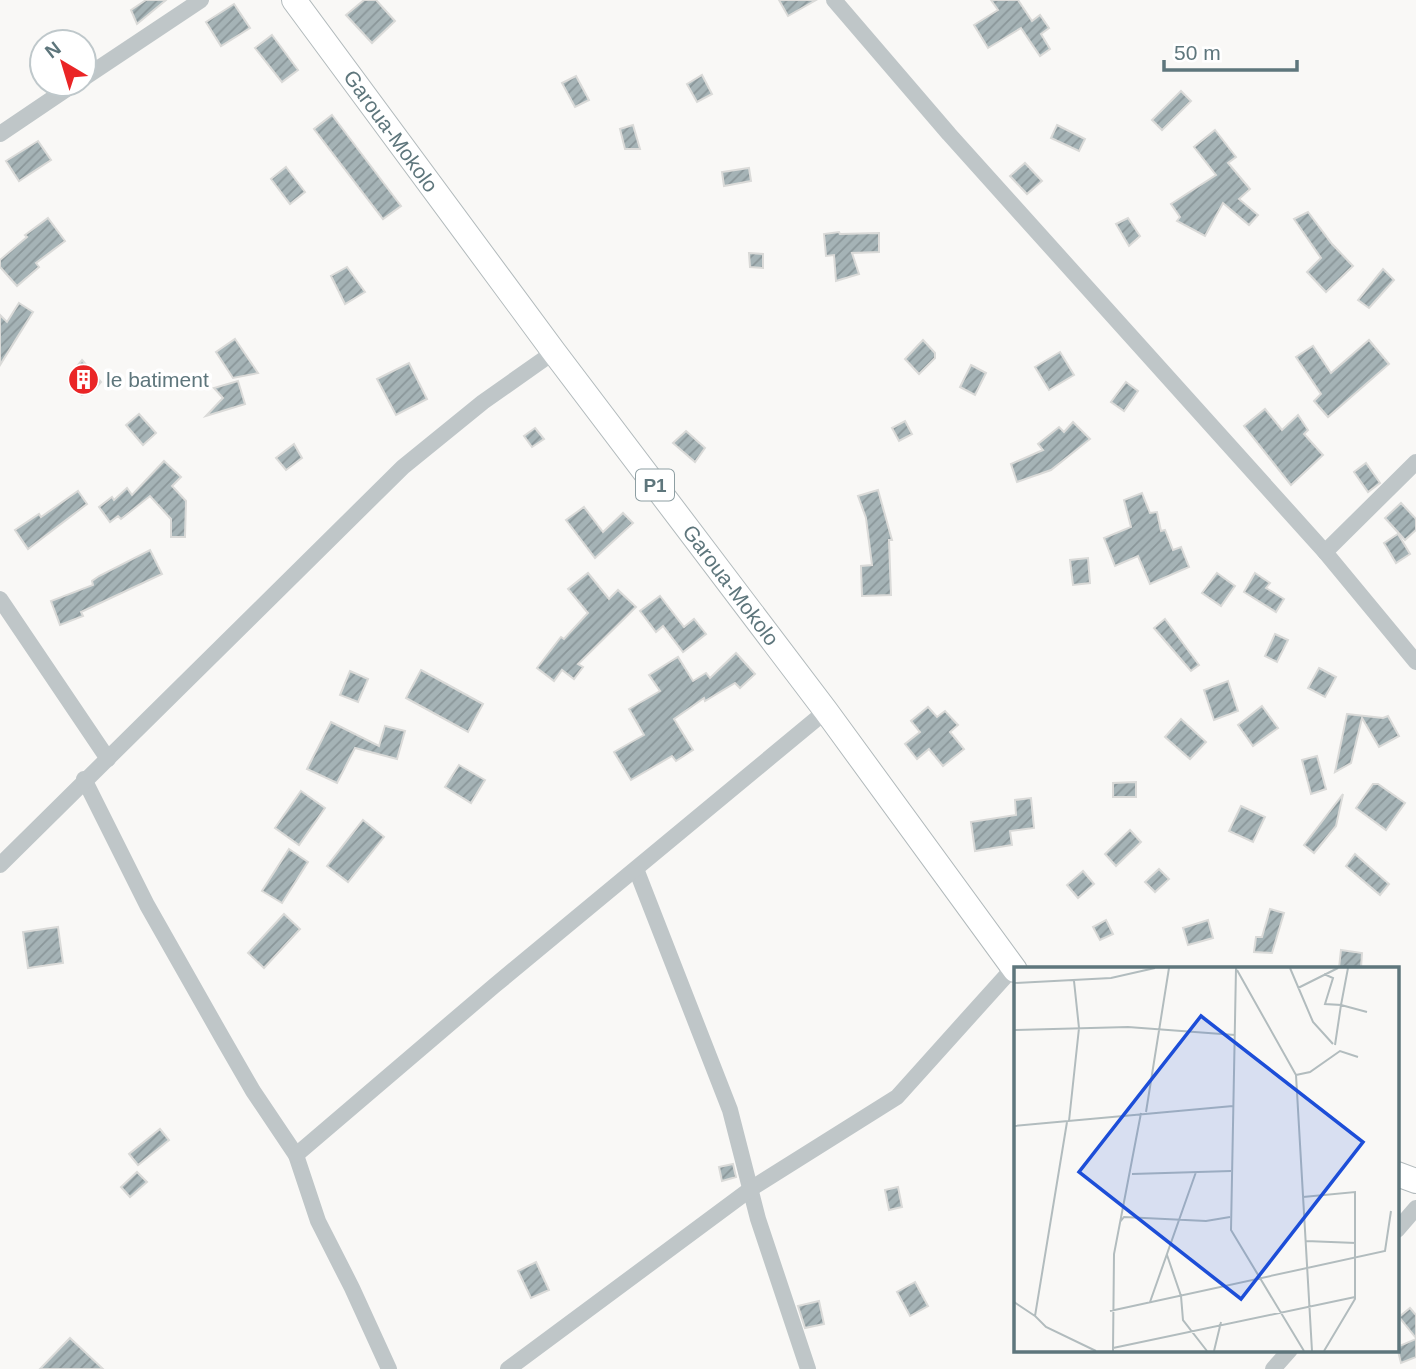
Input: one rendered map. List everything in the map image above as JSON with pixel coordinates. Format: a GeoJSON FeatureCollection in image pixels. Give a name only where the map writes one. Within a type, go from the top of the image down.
{"type":"FeatureCollection","features":[{"type":"Feature","properties":{"kind":"main road","name":"Garoua-Mokolo"},"geometry":{"type":"LineString","coordinates":[[294,0],[554,352],[826,711],[1014,969]]}},
{"type":"Feature","properties":{"kind":"main road"},"geometry":{"type":"LineString","coordinates":[[1398,1174],[1416,1181]]}},
{"type":"Feature","properties":{"kind":"street"},"geometry":{"type":"LineString","coordinates":[[98,69],[201,0]]}},
{"type":"Feature","properties":{"kind":"street"},"geometry":{"type":"LineString","coordinates":[[834,0],[949,134],[1325,552],[1416,662]]}},
{"type":"Feature","properties":{"kind":"street"},"geometry":{"type":"LineString","coordinates":[[0,134],[53,98]]}},
{"type":"Feature","properties":{"kind":"street"},"geometry":{"type":"LineString","coordinates":[[0,864],[403,467],[483,402],[554,352]]}},
{"type":"Feature","properties":{"kind":"street"},"geometry":{"type":"LineString","coordinates":[[1325,552],[1416,462]]}},
{"type":"Feature","properties":{"kind":"street"},"geometry":{"type":"LineString","coordinates":[[0,599],[107,759]]}},
{"type":"Feature","properties":{"kind":"street"},"geometry":{"type":"LineString","coordinates":[[296,1155],[826,711]]}},
{"type":"Feature","properties":{"kind":"street"},"geometry":{"type":"LineString","coordinates":[[84,779],[166,939],[253,1091],[296,1155],[318,1221],[352,1287],[389,1369]]}},
{"type":"Feature","properties":{"kind":"street"},"geometry":{"type":"LineString","coordinates":[[636,869],[730,1110],[758,1219],[808,1369]]}},
{"type":"Feature","properties":{"kind":"street"},"geometry":{"type":"LineString","coordinates":[[508,1369],[752,1188],[897,1097],[1014,969]]}},
{"type":"Feature","properties":{"kind":"street"},"geometry":{"type":"LineString","coordinates":[[1398,1229],[1416,1208]]}},
{"type":"Feature","properties":{"kind":"street"},"geometry":{"type":"LineString","coordinates":[[1273,1369],[1288,1352]]}},
{"type":"Feature","properties":{"kind":"building"},"geometry":{"type":"Polygon","coordinates":[[[146,0],[166,0],[137,24],[131,10],[146,0]]]}},
{"type":"Feature","properties":{"kind":"building"},"geometry":{"type":"Polygon","coordinates":[[[364,0],[376,0],[395,21],[372,43],[346,15],[364,0]]]}},
{"type":"Feature","properties":{"kind":"building"},"geometry":{"type":"Polygon","coordinates":[[[779,0],[816,0],[788,16],[779,0]]]}},
{"type":"Feature","properties":{"kind":"building"},"geometry":{"type":"Polygon","coordinates":[[[991,0],[1018,0],[1032,21],[1040,15],[1049,28],[1041,34],[1050,49],[1040,56],[1021,28],[988,48],[974,25],[998,10],[991,0]]]}},
{"type":"Feature","properties":{"kind":"building"},"geometry":{"type":"Polygon","coordinates":[[[234,4],[250,28],[221,46],[206,22],[234,4]]]}},
{"type":"Feature","properties":{"kind":"building"},"geometry":{"type":"Polygon","coordinates":[[[272,35],[298,70],[282,82],[255,48],[272,35]]]}},
{"type":"Feature","properties":{"kind":"building"},"geometry":{"type":"Polygon","coordinates":[[[702,75],[712,94],[697,102],[687,84],[702,75]]]}},
{"type":"Feature","properties":{"kind":"building"},"geometry":{"type":"Polygon","coordinates":[[[576,76],[589,100],[575,107],[562,83],[576,76]]]}},
{"type":"Feature","properties":{"kind":"building"},"geometry":{"type":"Polygon","coordinates":[[[1181,91],[1191,101],[1162,130],[1152,120],[1181,91]]]}},
{"type":"Feature","properties":{"kind":"building"},"geometry":{"type":"Polygon","coordinates":[[[332,115],[401,206],[383,219],[314,129],[332,115]]]}},
{"type":"Feature","properties":{"kind":"building"},"geometry":{"type":"Polygon","coordinates":[[[633,125],[640,149],[625,149],[620,129],[633,125]]]}},
{"type":"Feature","properties":{"kind":"building"},"geometry":{"type":"Polygon","coordinates":[[[1057,125],[1085,139],[1079,151],[1051,138],[1057,125]]]}},
{"type":"Feature","properties":{"kind":"building"},"geometry":{"type":"Polygon","coordinates":[[[1215,130],[1236,157],[1228,163],[1250,189],[1239,199],[1258,215],[1249,225],[1223,203],[1205,236],[1177,221],[1180,217],[1171,204],[1216,175],[1194,147],[1215,130]]]}},
{"type":"Feature","properties":{"kind":"building"},"geometry":{"type":"Polygon","coordinates":[[[38,141],[51,160],[19,181],[6,161],[38,141]]]}},
{"type":"Feature","properties":{"kind":"building"},"geometry":{"type":"Polygon","coordinates":[[[1025,163],[1042,181],[1027,194],[1010,176],[1025,163]]]}},
{"type":"Feature","properties":{"kind":"building"},"geometry":{"type":"Polygon","coordinates":[[[286,167],[305,192],[290,204],[271,179],[286,167]]]}},
{"type":"Feature","properties":{"kind":"building"},"geometry":{"type":"Polygon","coordinates":[[[749,168],[751,181],[724,186],[722,172],[749,168]]]}},
{"type":"Feature","properties":{"kind":"building"},"geometry":{"type":"Polygon","coordinates":[[[1308,212],[1353,266],[1326,292],[1307,272],[1321,258],[1294,219],[1308,212]]]}},
{"type":"Feature","properties":{"kind":"building"},"geometry":{"type":"Polygon","coordinates":[[[48,218],[65,241],[36,263],[39,267],[17,286],[0,267],[0,260],[27,237],[25,235],[48,218]]]}},
{"type":"Feature","properties":{"kind":"building"},"geometry":{"type":"Polygon","coordinates":[[[1128,218],[1140,236],[1129,246],[1116,224],[1128,218]]]}},
{"type":"Feature","properties":{"kind":"building"},"geometry":{"type":"Polygon","coordinates":[[[879,233],[879,252],[852,253],[859,274],[836,281],[834,255],[826,256],[824,234],[879,233]]]}},
{"type":"Feature","properties":{"kind":"building"},"geometry":{"type":"Polygon","coordinates":[[[749,253],[763,254],[763,268],[750,267],[749,253]]]}},
{"type":"Feature","properties":{"kind":"building"},"geometry":{"type":"Polygon","coordinates":[[[347,267],[365,292],[345,304],[331,276],[347,267]]]}},
{"type":"Feature","properties":{"kind":"building"},"geometry":{"type":"Polygon","coordinates":[[[1383,269],[1394,280],[1369,308],[1358,300],[1383,269]]]}},
{"type":"Feature","properties":{"kind":"building"},"geometry":{"type":"Polygon","coordinates":[[[19,303],[33,312],[0,365],[0,315],[7,322],[19,303]]]}},
{"type":"Feature","properties":{"kind":"building"},"geometry":{"type":"Polygon","coordinates":[[[235,339],[258,373],[233,378],[216,352],[235,339]]]}},
{"type":"Feature","properties":{"kind":"building"},"geometry":{"type":"Polygon","coordinates":[[[923,340],[935,353],[935,358],[919,374],[905,359],[923,340]]]}},
{"type":"Feature","properties":{"kind":"building"},"geometry":{"type":"Polygon","coordinates":[[[1369,340],[1389,364],[1328,417],[1314,401],[1321,394],[1296,357],[1313,346],[1331,373],[1369,340]]]}},
{"type":"Feature","properties":{"kind":"building"},"geometry":{"type":"Polygon","coordinates":[[[1060,352],[1074,375],[1049,390],[1035,367],[1060,352]]]}},
{"type":"Feature","properties":{"kind":"building","name":"le batiment"},"geometry":{"type":"Polygon","coordinates":[[[82,360],[101,382],[95,389],[82,395],[70,385],[69,376],[82,360]]]}},
{"type":"Feature","properties":{"kind":"building"},"geometry":{"type":"Polygon","coordinates":[[[409,363],[427,399],[396,415],[377,379],[409,363]]]}},
{"type":"Feature","properties":{"kind":"building"},"geometry":{"type":"Polygon","coordinates":[[[971,365],[986,373],[975,395],[960,387],[971,365]]]}},
{"type":"Feature","properties":{"kind":"building"},"geometry":{"type":"Polygon","coordinates":[[[238,381],[245,404],[206,416],[223,398],[214,388],[238,381]]]}},
{"type":"Feature","properties":{"kind":"building"},"geometry":{"type":"Polygon","coordinates":[[[1126,382],[1138,391],[1124,411],[1111,402],[1126,382]]]}},
{"type":"Feature","properties":{"kind":"building"},"geometry":{"type":"Polygon","coordinates":[[[1265,409],[1282,430],[1298,415],[1308,430],[1304,434],[1323,455],[1291,485],[1244,426],[1265,409]]]}},
{"type":"Feature","properties":{"kind":"building"},"geometry":{"type":"Polygon","coordinates":[[[139,414],[156,433],[143,445],[126,425],[139,414]]]}},
{"type":"Feature","properties":{"kind":"building"},"geometry":{"type":"Polygon","coordinates":[[[905,421],[912,434],[899,441],[892,428],[905,421]]]}},
{"type":"Feature","properties":{"kind":"building"},"geometry":{"type":"Polygon","coordinates":[[[1073,422],[1090,439],[1051,470],[1017,482],[1011,464],[1043,450],[1038,444],[1059,427],[1064,432],[1073,422]]]}},
{"type":"Feature","properties":{"kind":"building"},"geometry":{"type":"Polygon","coordinates":[[[535,428],[544,439],[532,447],[524,436],[535,428]]]}},
{"type":"Feature","properties":{"kind":"building"},"geometry":{"type":"Polygon","coordinates":[[[686,431],[705,448],[695,462],[673,443],[686,431]]]}},
{"type":"Feature","properties":{"kind":"building"},"geometry":{"type":"Polygon","coordinates":[[[294,444],[302,458],[286,470],[276,458],[294,444]]]}},
{"type":"Feature","properties":{"kind":"building"},"geometry":{"type":"Polygon","coordinates":[[[164,461],[181,477],[172,486],[186,501],[185,537],[171,537],[171,519],[150,496],[121,519],[118,516],[110,522],[99,507],[112,497],[114,500],[127,488],[132,495],[164,461]]]}},
{"type":"Feature","properties":{"kind":"building"},"geometry":{"type":"Polygon","coordinates":[[[1366,463],[1380,483],[1368,492],[1354,472],[1366,463]]]}},
{"type":"Feature","properties":{"kind":"building"},"geometry":{"type":"Polygon","coordinates":[[[878,490],[892,540],[889,540],[891,595],[862,596],[861,566],[872,565],[866,518],[858,496],[878,490]]]}},
{"type":"Feature","properties":{"kind":"building"},"geometry":{"type":"Polygon","coordinates":[[[78,491],[87,504],[28,549],[15,530],[39,514],[41,517],[78,491]]]}},
{"type":"Feature","properties":{"kind":"building"},"geometry":{"type":"Polygon","coordinates":[[[1142,493],[1150,513],[1157,512],[1161,531],[1165,530],[1173,550],[1181,547],[1189,567],[1150,584],[1138,556],[1115,566],[1104,538],[1131,527],[1124,500],[1142,493]]]}},
{"type":"Feature","properties":{"kind":"building"},"geometry":{"type":"Polygon","coordinates":[[[1401,503],[1416,519],[1416,530],[1405,540],[1385,518],[1401,503]]]}},
{"type":"Feature","properties":{"kind":"building"},"geometry":{"type":"Polygon","coordinates":[[[584,507],[603,532],[623,513],[633,523],[595,558],[566,520],[584,507]]]}},
{"type":"Feature","properties":{"kind":"building"},"geometry":{"type":"Polygon","coordinates":[[[1398,534],[1410,554],[1396,563],[1384,543],[1398,534]]]}},
{"type":"Feature","properties":{"kind":"building"},"geometry":{"type":"Polygon","coordinates":[[[150,550],[162,574],[81,612],[83,616],[60,625],[51,601],[93,585],[92,581],[99,576],[150,550]]]}},
{"type":"Feature","properties":{"kind":"building"},"geometry":{"type":"Polygon","coordinates":[[[1088,558],[1090,583],[1073,585],[1070,560],[1088,558]]]}},
{"type":"Feature","properties":{"kind":"building"},"geometry":{"type":"Polygon","coordinates":[[[588,573],[609,599],[618,590],[636,607],[578,664],[583,667],[574,679],[562,670],[554,681],[537,668],[561,637],[564,639],[588,613],[568,589],[588,573]]]}},
{"type":"Feature","properties":{"kind":"building"},"geometry":{"type":"Polygon","coordinates":[[[1217,573],[1235,586],[1221,606],[1202,593],[1217,573]]]}},
{"type":"Feature","properties":{"kind":"building"},"geometry":{"type":"Polygon","coordinates":[[[1255,573],[1270,583],[1266,588],[1284,599],[1276,612],[1244,592],[1255,573]]]}},
{"type":"Feature","properties":{"kind":"building"},"geometry":{"type":"Polygon","coordinates":[[[660,596],[684,627],[694,619],[706,634],[683,652],[663,626],[656,632],[640,611],[660,596]]]}},
{"type":"Feature","properties":{"kind":"building"},"geometry":{"type":"Polygon","coordinates":[[[1165,619],[1199,665],[1191,671],[1154,628],[1165,619]]]}},
{"type":"Feature","properties":{"kind":"building"},"geometry":{"type":"Polygon","coordinates":[[[1275,634],[1288,640],[1277,662],[1265,656],[1275,634]]]}},
{"type":"Feature","properties":{"kind":"building"},"geometry":{"type":"Polygon","coordinates":[[[736,653],[755,674],[740,688],[735,683],[705,701],[704,698],[674,719],[693,750],[676,761],[672,756],[631,780],[614,752],[644,735],[629,709],[660,691],[649,675],[678,657],[693,681],[706,673],[710,678],[736,653]]]}},
{"type":"Feature","properties":{"kind":"building"},"geometry":{"type":"Polygon","coordinates":[[[1319,668],[1336,677],[1325,697],[1308,688],[1319,668]]]}},
{"type":"Feature","properties":{"kind":"building"},"geometry":{"type":"Polygon","coordinates":[[[421,670],[483,704],[468,732],[406,698],[421,670]]]}},
{"type":"Feature","properties":{"kind":"building"},"geometry":{"type":"Polygon","coordinates":[[[350,671],[368,679],[358,702],[340,695],[350,671]]]}},
{"type":"Feature","properties":{"kind":"building"},"geometry":{"type":"Polygon","coordinates":[[[1228,681],[1238,711],[1214,720],[1204,690],[1228,681]]]}},
{"type":"Feature","properties":{"kind":"building"},"geometry":{"type":"Polygon","coordinates":[[[1262,706],[1278,728],[1253,746],[1238,725],[1262,706]]]}},
{"type":"Feature","properties":{"kind":"building"},"geometry":{"type":"Polygon","coordinates":[[[928,707],[937,717],[945,711],[958,725],[950,732],[964,749],[943,766],[929,749],[917,759],[905,744],[920,732],[911,721],[928,707]]]}},
{"type":"Feature","properties":{"kind":"building"},"geometry":{"type":"Polygon","coordinates":[[[1347,714],[1383,718],[1388,716],[1399,736],[1379,747],[1362,718],[1351,763],[1335,772],[1347,714]]]}},
{"type":"Feature","properties":{"kind":"building"},"geometry":{"type":"Polygon","coordinates":[[[1181,719],[1206,742],[1190,759],[1165,737],[1181,719]]]}},
{"type":"Feature","properties":{"kind":"building"},"geometry":{"type":"Polygon","coordinates":[[[331,722],[379,746],[385,726],[405,731],[397,759],[355,748],[337,783],[307,769],[331,722]]]}},
{"type":"Feature","properties":{"kind":"building"},"geometry":{"type":"Polygon","coordinates":[[[1317,756],[1326,789],[1311,794],[1302,760],[1317,756]]]}},
{"type":"Feature","properties":{"kind":"building"},"geometry":{"type":"Polygon","coordinates":[[[459,765],[485,780],[471,803],[445,787],[459,765]]]}},
{"type":"Feature","properties":{"kind":"building"},"geometry":{"type":"Polygon","coordinates":[[[1136,782],[1136,797],[1113,797],[1113,783],[1136,782]]]}},
{"type":"Feature","properties":{"kind":"building"},"geometry":{"type":"Polygon","coordinates":[[[1373,784],[1378,784],[1405,803],[1386,830],[1356,808],[1373,784]]]}},
{"type":"Feature","properties":{"kind":"building"},"geometry":{"type":"Polygon","coordinates":[[[301,791],[325,808],[299,845],[275,828],[301,791]]]}},
{"type":"Feature","properties":{"kind":"building"},"geometry":{"type":"Polygon","coordinates":[[[1343,794],[1336,826],[1314,853],[1304,845],[1343,794]]]}},
{"type":"Feature","properties":{"kind":"building"},"geometry":{"type":"Polygon","coordinates":[[[1031,798],[1034,828],[1010,831],[1012,845],[975,851],[971,822],[1016,815],[1015,800],[1031,798]]]}},
{"type":"Feature","properties":{"kind":"building"},"geometry":{"type":"Polygon","coordinates":[[[1241,806],[1265,817],[1253,842],[1229,831],[1241,806]]]}},
{"type":"Feature","properties":{"kind":"building"},"geometry":{"type":"Polygon","coordinates":[[[363,820],[384,837],[348,882],[327,866],[363,820]]]}},
{"type":"Feature","properties":{"kind":"building"},"geometry":{"type":"Polygon","coordinates":[[[1130,830],[1141,842],[1116,866],[1105,854],[1130,830]]]}},
{"type":"Feature","properties":{"kind":"building"},"geometry":{"type":"Polygon","coordinates":[[[289,849],[308,862],[282,903],[262,891],[289,849]]]}},
{"type":"Feature","properties":{"kind":"building"},"geometry":{"type":"Polygon","coordinates":[[[1355,854],[1389,884],[1380,895],[1346,866],[1355,854]]]}},
{"type":"Feature","properties":{"kind":"building"},"geometry":{"type":"Polygon","coordinates":[[[1159,869],[1169,879],[1155,892],[1145,882],[1159,869]]]}},
{"type":"Feature","properties":{"kind":"building"},"geometry":{"type":"Polygon","coordinates":[[[1083,871],[1094,884],[1078,898],[1067,885],[1083,871]]]}},
{"type":"Feature","properties":{"kind":"building"},"geometry":{"type":"Polygon","coordinates":[[[1270,909],[1284,913],[1272,953],[1254,952],[1256,937],[1262,937],[1270,909]]]}},
{"type":"Feature","properties":{"kind":"building"},"geometry":{"type":"Polygon","coordinates":[[[284,914],[300,929],[264,968],[248,953],[284,914]]]}},
{"type":"Feature","properties":{"kind":"building"},"geometry":{"type":"Polygon","coordinates":[[[1106,920],[1113,934],[1100,940],[1093,927],[1106,920]]]}},
{"type":"Feature","properties":{"kind":"building"},"geometry":{"type":"Polygon","coordinates":[[[1208,920],[1213,938],[1188,945],[1183,928],[1208,920]]]}},
{"type":"Feature","properties":{"kind":"building"},"geometry":{"type":"Polygon","coordinates":[[[58,927],[63,963],[28,968],[23,932],[58,927]]]}},
{"type":"Feature","properties":{"kind":"building"},"geometry":{"type":"Polygon","coordinates":[[[1341,950],[1362,953],[1361,967],[1339,967],[1341,950]]]}},
{"type":"Feature","properties":{"kind":"building"},"geometry":{"type":"Polygon","coordinates":[[[160,1129],[169,1140],[138,1165],[129,1154],[160,1129]]]}},
{"type":"Feature","properties":{"kind":"building"},"geometry":{"type":"Polygon","coordinates":[[[733,1164],[736,1177],[722,1181],[719,1167],[733,1164]]]}},
{"type":"Feature","properties":{"kind":"building"},"geometry":{"type":"Polygon","coordinates":[[[137,1172],[147,1182],[130,1197],[121,1187],[137,1172]]]}},
{"type":"Feature","properties":{"kind":"building"},"geometry":{"type":"Polygon","coordinates":[[[898,1187],[902,1207],[889,1210],[885,1190],[898,1187]]]}},
{"type":"Feature","properties":{"kind":"building"},"geometry":{"type":"Polygon","coordinates":[[[536,1262],[549,1290],[531,1298],[518,1271],[536,1262]]]}},
{"type":"Feature","properties":{"kind":"building"},"geometry":{"type":"Polygon","coordinates":[[[915,1282],[928,1306],[910,1316],[897,1292],[915,1282]]]}},
{"type":"Feature","properties":{"kind":"building"},"geometry":{"type":"Polygon","coordinates":[[[819,1301],[824,1324],[805,1328],[798,1306],[819,1301]]]}},
{"type":"Feature","properties":{"kind":"building"},"geometry":{"type":"Polygon","coordinates":[[[1410,1308],[1416,1315],[1416,1338],[1399,1317],[1410,1308]]]}},
{"type":"Feature","properties":{"kind":"building"},"geometry":{"type":"Polygon","coordinates":[[[70,1338],[103,1369],[40,1369],[70,1338]]]}},
{"type":"Feature","properties":{"kind":"building"},"geometry":{"type":"Polygon","coordinates":[[[1416,1339],[1416,1357],[1401,1363],[1398,1347],[1416,1339]]]}},
{"type":"Feature","properties":{"kind":"place","name":"le batiment"},"geometry":{"type":"Point","coordinates":[83,379]}}]}
